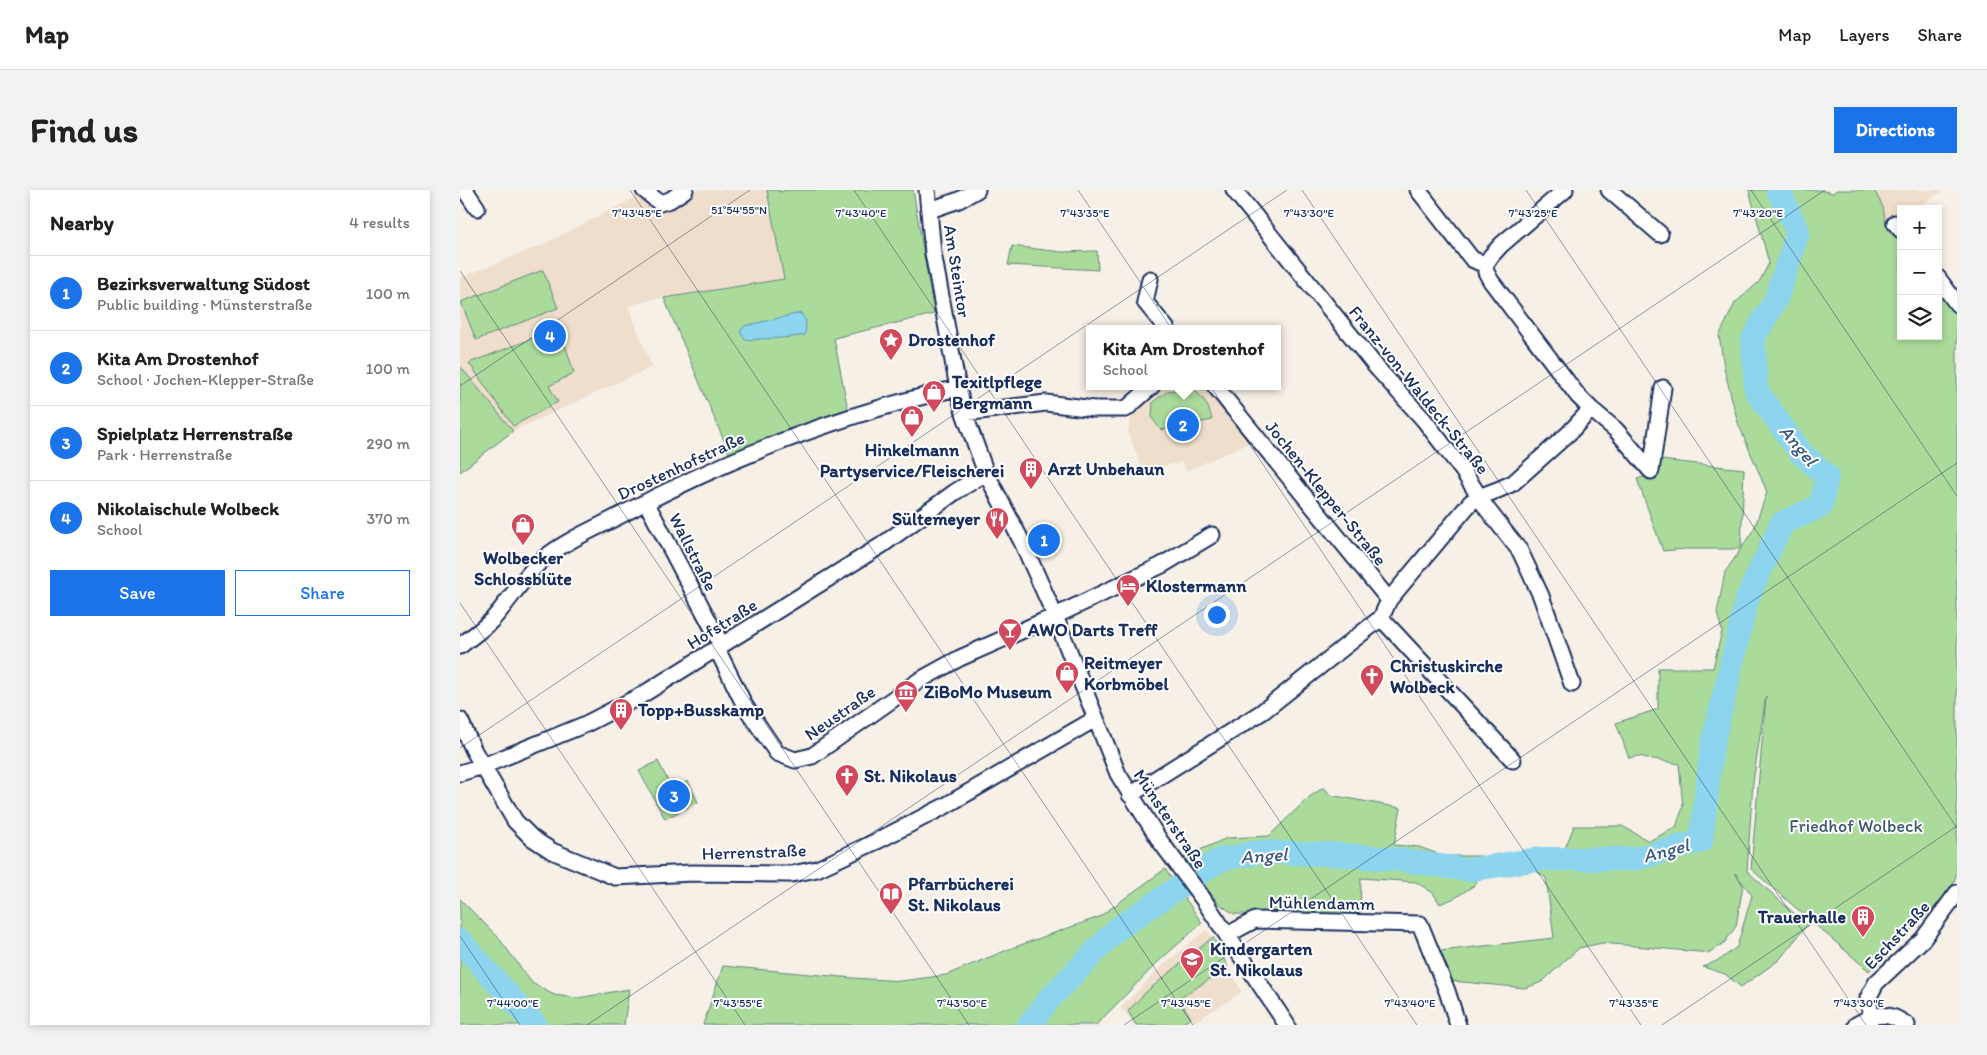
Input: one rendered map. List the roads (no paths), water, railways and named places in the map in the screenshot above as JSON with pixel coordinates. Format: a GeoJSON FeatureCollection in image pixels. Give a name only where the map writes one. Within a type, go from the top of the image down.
{"type":"FeatureCollection","features":[{"type":"Feature","properties":{"kind":"street"},"geometry":{"type":"LineString","coordinates":[[465,190],[477,208]]}},
{"type":"Feature","properties":{"kind":"street"},"geometry":{"type":"LineString","coordinates":[[644,190],[660,203],[670,200],[684,190]]}},
{"type":"Feature","properties":{"kind":"street","name":"Am Steintor"},"geometry":{"type":"LineString","coordinates":[[927,190],[933,253],[958,388],[964,413],[986,473]]}},
{"type":"Feature","properties":{"kind":"street"},"geometry":{"type":"LineString","coordinates":[[930,210],[959,200],[977,190]]}},
{"type":"Feature","properties":{"kind":"street","name":"Franz-von-Waldeck-Straße"},"geometry":{"type":"LineString","coordinates":[[1234,190],[1377,368],[1424,420],[1463,471],[1479,497],[1527,563],[1541,596],[1572,684]]}},
{"type":"Feature","properties":{"kind":"street"},"geometry":{"type":"LineString","coordinates":[[1418,190],[1472,258],[1486,265]]}},
{"type":"Feature","properties":{"kind":"street"},"geometry":{"type":"LineString","coordinates":[[1565,190],[1490,256],[1486,265],[1486,272],[1578,396],[1616,430],[1651,471],[1662,388]]}},
{"type":"Feature","properties":{"kind":"street"},"geometry":{"type":"LineString","coordinates":[[1609,190],[1660,234]]}},
{"type":"Feature","properties":{"kind":"street"},"geometry":{"type":"LineString","coordinates":[[1150,279],[1145,302],[1164,325]]}},
{"type":"Feature","properties":{"kind":"street"},"geometry":{"type":"LineString","coordinates":[[1942,283],[1957,304]]}},
{"type":"Feature","properties":{"kind":"street","name":"Drostenhofstraße"},"geometry":{"type":"LineString","coordinates":[[460,646],[491,620],[518,586],[544,558],[646,502],[748,454],[846,419],[913,398],[958,388]]}},
{"type":"Feature","properties":{"kind":"street"},"geometry":{"type":"LineString","coordinates":[[964,413],[1046,404],[1126,409],[1147,390]]}},
{"type":"Feature","properties":{"kind":"street","name":"Jochen-Klepper-Straße"},"geometry":{"type":"LineString","coordinates":[[1218,390],[1389,600]]}},
{"type":"Feature","properties":{"kind":"street"},"geometry":{"type":"LineString","coordinates":[[1130,795],[1262,712],[1381,618],[1389,600],[1471,502],[1479,497],[1500,490],[1513,482],[1569,433],[1591,409]]}},
{"type":"Feature","properties":{"kind":"street","name":"Münsterstraße"},"geometry":{"type":"LineString","coordinates":[[986,473],[1022,542],[1055,616],[1118,774],[1176,863],[1288,1025]]}},
{"type":"Feature","properties":{"kind":"street","name":"Hofstraße"},"geometry":{"type":"LineString","coordinates":[[460,773],[483,766],[586,724],[619,708],[719,648],[882,545],[955,492],[986,473]]}},
{"type":"Feature","properties":{"kind":"street","name":"Wallstraße"},"geometry":{"type":"LineString","coordinates":[[646,502],[719,648]]}},
{"type":"Feature","properties":{"kind":"street"},"geometry":{"type":"LineString","coordinates":[[1055,616],[1162,565],[1212,535]]}},
{"type":"Feature","properties":{"kind":"street","name":"Neustraße"},"geometry":{"type":"LineString","coordinates":[[719,648],[745,706],[777,753],[795,760],[812,756],[920,680],[960,658],[1055,616]]}},
{"type":"Feature","properties":{"kind":"street"},"geometry":{"type":"LineString","coordinates":[[1381,618],[1513,760]]}},
{"type":"Feature","properties":{"kind":"street","name":"Herrenstraße"},"geometry":{"type":"LineString","coordinates":[[483,766],[515,821],[532,838],[552,851],[615,877],[692,873],[792,874],[817,869],[877,842],[945,806],[1095,719]]}},
{"type":"Feature","properties":{"kind":"street"},"geometry":{"type":"LineString","coordinates":[[460,720],[483,766]]}},
{"type":"Feature","properties":{"kind":"street","name":"Eschstraße"},"geometry":{"type":"LineString","coordinates":[[1871,1016],[1868,998],[1876,983],[1923,939],[1957,894]]}},
{"type":"Feature","properties":{"kind":"street","name":"Mühlendamm"},"geometry":{"type":"LineString","coordinates":[[1227,935],[1255,920],[1420,924],[1447,991],[1458,1025]]}},
{"type":"Feature","properties":{"kind":"street"},"geometry":{"type":"LineString","coordinates":[[1856,1025],[1871,1016],[1884,1015],[1907,1025]]}},
{"type":"Feature","properties":{"kind":"water"},"geometry":{"type":"Polygon","coordinates":[[[801,313],[806,321],[805,335],[745,340],[740,332],[744,326],[801,313]]]}},
{"type":"Feature","properties":{"kind":"waterway","name":"Angel"},"geometry":{"type":"LineString","coordinates":[[1029,1025],[1051,997],[1117,929],[1219,860],[1259,852],[1327,854],[1394,859],[1468,870],[1539,859],[1634,859],[1701,841],[1712,746],[1747,599],[1782,523],[1821,506],[1827,476],[1800,452],[1756,390],[1753,339],[1776,299],[1798,232],[1778,190]]}},
{"type":"Feature","properties":{"kind":"waterway","name":"Angel"},"geometry":{"type":"LineString","coordinates":[[460,941],[535,1025]]}},
{"type":"Feature","properties":{"kind":"place","name":"Nikolaischule Wolbeck"},"geometry":{"type":"Point","coordinates":[550,336]}},
{"type":"Feature","properties":{"kind":"place","name":"Drostenhof"},"geometry":{"type":"Point","coordinates":[891,361]}},
{"type":"Feature","properties":{"kind":"place","name":"Texitlpflege Bergmann"},"geometry":{"type":"Point","coordinates":[934,413]}},
{"type":"Feature","properties":{"kind":"place","name":"Kita Am Drostenhof"},"geometry":{"type":"Point","coordinates":[1183,425]}},
{"type":"Feature","properties":{"kind":"place","name":"Hinkelmann Partyservice/Fleischerei"},"geometry":{"type":"Point","coordinates":[912,438]}},
{"type":"Feature","properties":{"kind":"place","name":"Arzt Unbehaun"},"geometry":{"type":"Point","coordinates":[1031,490]}},
{"type":"Feature","properties":{"kind":"place","name":"Sültemeyer"},"geometry":{"type":"Point","coordinates":[997,540]}},
{"type":"Feature","properties":{"kind":"place","name":"Bezirksverwaltung Südost"},"geometry":{"type":"Point","coordinates":[1044,540]}},
{"type":"Feature","properties":{"kind":"place","name":"Wolbecker Schlossblüte"},"geometry":{"type":"Point","coordinates":[523,546]}},
{"type":"Feature","properties":{"kind":"place","name":"Klostermann"},"geometry":{"type":"Point","coordinates":[1128,607]}},
{"type":"Feature","properties":{"kind":"place","name":"AWO Darts Treff"},"geometry":{"type":"Point","coordinates":[1010,651]}},
{"type":"Feature","properties":{"kind":"place","name":"Reitmeyer Korbmöbel"},"geometry":{"type":"Point","coordinates":[1067,694]}},
{"type":"Feature","properties":{"kind":"place","name":"Christuskirche Wolbeck"},"geometry":{"type":"Point","coordinates":[1372,697]}},
{"type":"Feature","properties":{"kind":"place","name":"ZiBoMo Museum"},"geometry":{"type":"Point","coordinates":[906,713]}},
{"type":"Feature","properties":{"kind":"place","name":"Topp+Busskamp"},"geometry":{"type":"Point","coordinates":[621,731]}},
{"type":"Feature","properties":{"kind":"place","name":"Spielplatz Herrenstraße"},"geometry":{"type":"Point","coordinates":[674,796]}},
{"type":"Feature","properties":{"kind":"place","name":"St. Nikolaus"},"geometry":{"type":"Point","coordinates":[847,797]}},
{"type":"Feature","properties":{"kind":"place","name":"Pfarrbücherei St. Nikolaus"},"geometry":{"type":"Point","coordinates":[891,915]}},
{"type":"Feature","properties":{"kind":"place","name":"Trauerhalle"},"geometry":{"type":"Point","coordinates":[1863,938]}},
{"type":"Feature","properties":{"kind":"place","name":"Kindergarten St. Nikolaus"},"geometry":{"type":"Point","coordinates":[1192,980]}},
{"type":"Feature","properties":{"kind":"park label","name":"Friedhof Wolbeck"},"geometry":{"type":"Point","coordinates":[1856,826]}}]}
